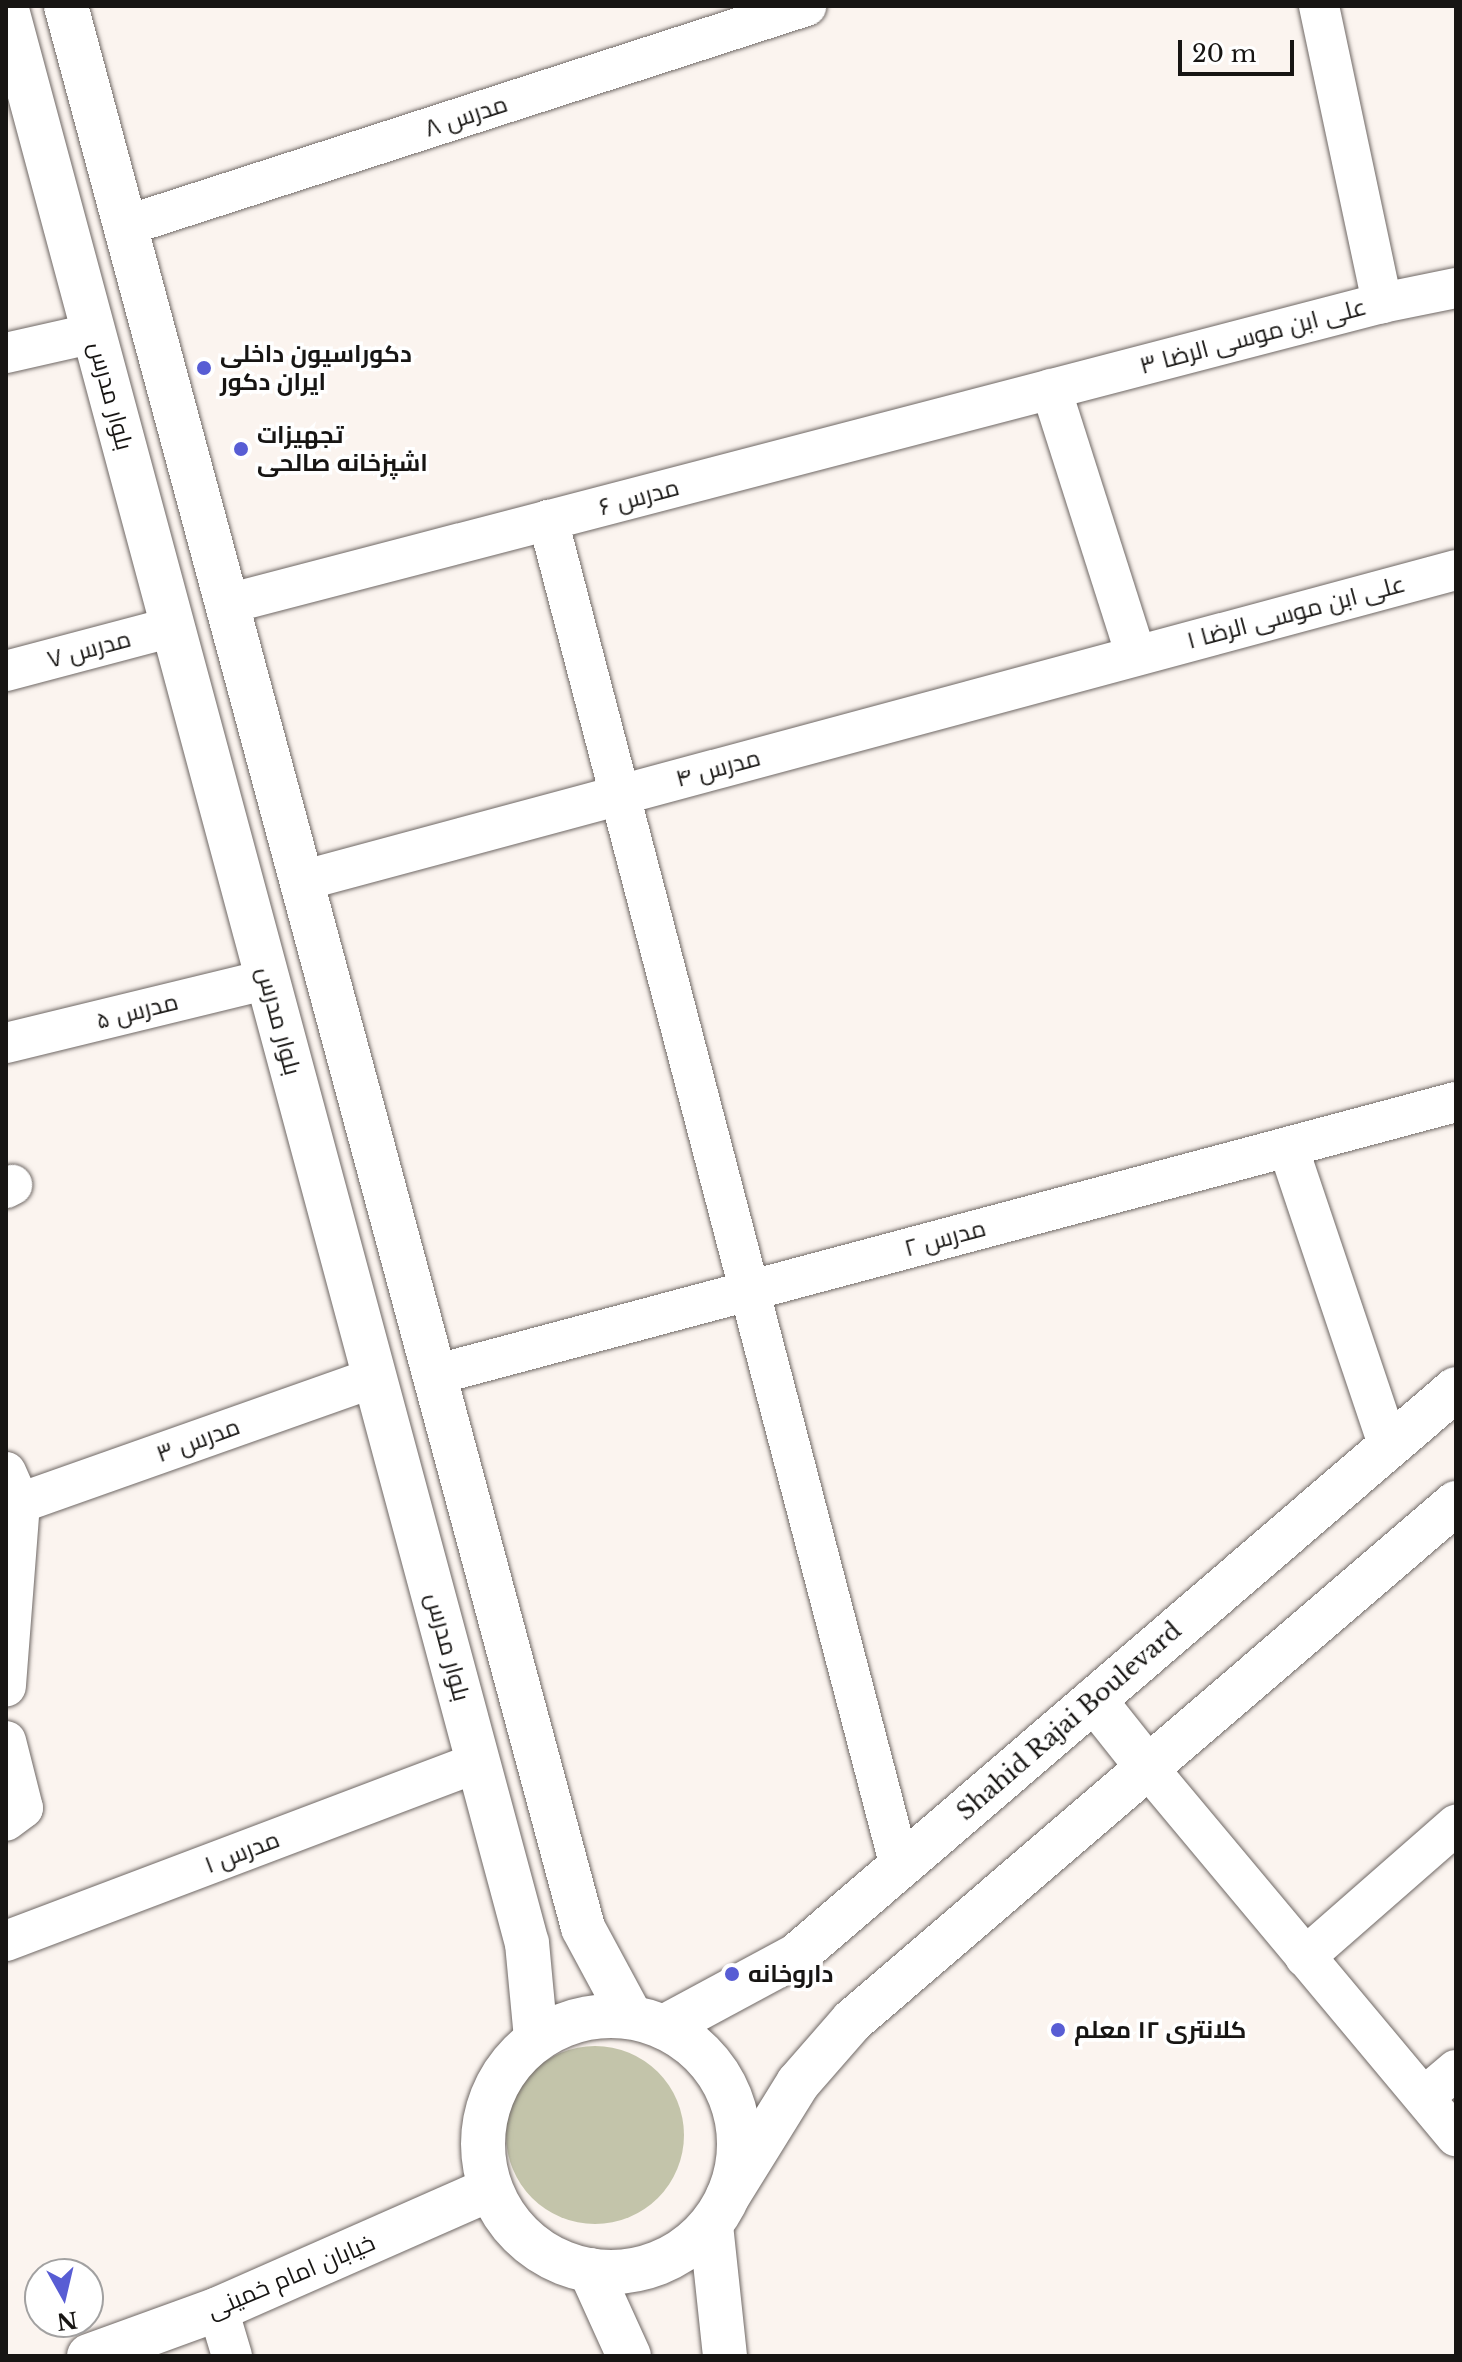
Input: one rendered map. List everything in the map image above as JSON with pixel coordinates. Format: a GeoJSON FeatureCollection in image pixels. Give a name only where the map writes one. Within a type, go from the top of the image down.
{"type":"FeatureCollection","features":[{"type":"Feature","properties":{"kind":"street"},"geometry":{"type":"LineString","coordinates":[[66,6],[583,1928],[648,2022]]}},
{"type":"Feature","properties":{"kind":"street","name":"مدرس ۸"},"geometry":{"type":"LineString","coordinates":[[125,226],[806,6]]}},
{"type":"Feature","properties":{"kind":"street"},"geometry":{"type":"LineString","coordinates":[[1319,6],[1382,303]]}},
{"type":"Feature","properties":{"kind":"street","name":"بلوار مدرس"},"geometry":{"type":"LineString","coordinates":[[8,23],[527,1943],[536,2039]]}},
{"type":"Feature","properties":{"kind":"street","name":"علی ابن موسی الرضا ۳"},"geometry":{"type":"LineString","coordinates":[[1051,389],[1382,303],[1456,288]]}},
{"type":"Feature","properties":{"kind":"street"},"geometry":{"type":"LineString","coordinates":[[6,353],[94,333]]}},
{"type":"Feature","properties":{"kind":"street"},"geometry":{"type":"LineString","coordinates":[[1051,389],[1136,655]]}},
{"type":"Feature","properties":{"kind":"street","name":"مدرس ۶"},"geometry":{"type":"LineString","coordinates":[[227,604],[1051,389]]}},
{"type":"Feature","properties":{"kind":"street"},"geometry":{"type":"LineString","coordinates":[[548,520],[900,1867]]}},
{"type":"Feature","properties":{"kind":"street","name":"علی ابن موسی الرضا ۱"},"geometry":{"type":"LineString","coordinates":[[1136,655],[1456,570]]}},
{"type":"Feature","properties":{"kind":"street","name":"مدرس ۷"},"geometry":{"type":"LineString","coordinates":[[6,671],[173,627]]}},
{"type":"Feature","properties":{"kind":"street","name":"مدرس ۴"},"geometry":{"type":"LineString","coordinates":[[301,881],[1136,655]]}},
{"type":"Feature","properties":{"kind":"street","name":"مدرس ۵"},"geometry":{"type":"LineString","coordinates":[[6,1043],[268,979]]}},
{"type":"Feature","properties":{"kind":"street","name":"مدرس ۲"},"geometry":{"type":"LineString","coordinates":[[434,1375],[1456,1102]]}},
{"type":"Feature","properties":{"kind":"street"},"geometry":{"type":"LineString","coordinates":[[1288,1147],[1389,1447]]}},
{"type":"Feature","properties":{"kind":"street","name":"مدرس ۳"},"geometry":{"type":"LineString","coordinates":[[13,1488],[375,1377]]}},
{"type":"Feature","properties":{"kind":"street","name":"Shahid Rajai Boulevard"},"geometry":{"type":"LineString","coordinates":[[648,2022],[796,1956],[1456,1389]]}},
{"type":"Feature","properties":{"kind":"street"},"geometry":{"type":"LineString","coordinates":[[6,1686],[13,1488]]}},
{"type":"Feature","properties":{"kind":"street"},"geometry":{"type":"LineString","coordinates":[[725,2356],[719,2211],[738,2164],[739,2131],[731,2098],[715,2068],[692,2045],[648,2022],[598,2016],[565,2024],[536,2039],[511,2063],[493,2091],[483,2124],[490,2189],[506,2219],[529,2243],[558,2260],[590,2270],[624,2271],[656,2263],[686,2248],[719,2211],[798,2083],[852,2021],[1456,1503]]}},
{"type":"Feature","properties":{"kind":"street"},"geometry":{"type":"LineString","coordinates":[[1094,1700],[1456,2136]]}},
{"type":"Feature","properties":{"kind":"street"},"geometry":{"type":"LineString","coordinates":[[6,1741],[14,1814]]}},
{"type":"Feature","properties":{"kind":"street","name":"مدرس ۱"},"geometry":{"type":"LineString","coordinates":[[6,1941],[479,1762]]}},
{"type":"Feature","properties":{"kind":"street"},"geometry":{"type":"LineString","coordinates":[[1305,1957],[1456,1825]]}},
{"type":"Feature","properties":{"kind":"street"},"geometry":{"type":"LineString","coordinates":[[1424,2097],[1456,2070]]}},
{"type":"Feature","properties":{"kind":"street","name":"خیابان امام خمینی"},"geometry":{"type":"LineString","coordinates":[[89,2356],[218,2309],[490,2189]]}},
{"type":"Feature","properties":{"kind":"street"},"geometry":{"type":"LineString","coordinates":[[590,2270],[629,2356]]}},
{"type":"Feature","properties":{"kind":"street"},"geometry":{"type":"LineString","coordinates":[[218,2309],[232,2356]]}},
{"type":"Feature","properties":{"kind":"green space"},"geometry":{"type":"Polygon","coordinates":[[[595,2046],[629,2053],[658,2072],[677,2101],[684,2135],[677,2169],[658,2198],[629,2217],[595,2224],[561,2217],[532,2198],[513,2169],[506,2135],[513,2101],[532,2072],[561,2053],[595,2046]]]}},
{"type":"Feature","properties":{"kind":"place","name":"دکوراسیون داخلی ایران دکور"},"geometry":{"type":"Point","coordinates":[204,368]}},
{"type":"Feature","properties":{"kind":"place","name":"تجهیزات اشپزخانه صالحی"},"geometry":{"type":"Point","coordinates":[241,449]}},
{"type":"Feature","properties":{"kind":"place","name":"داروخانه"},"geometry":{"type":"Point","coordinates":[732,1974]}},
{"type":"Feature","properties":{"kind":"place","name":"کلانتری ۱۲ معلم"},"geometry":{"type":"Point","coordinates":[1058,2030]}}]}
